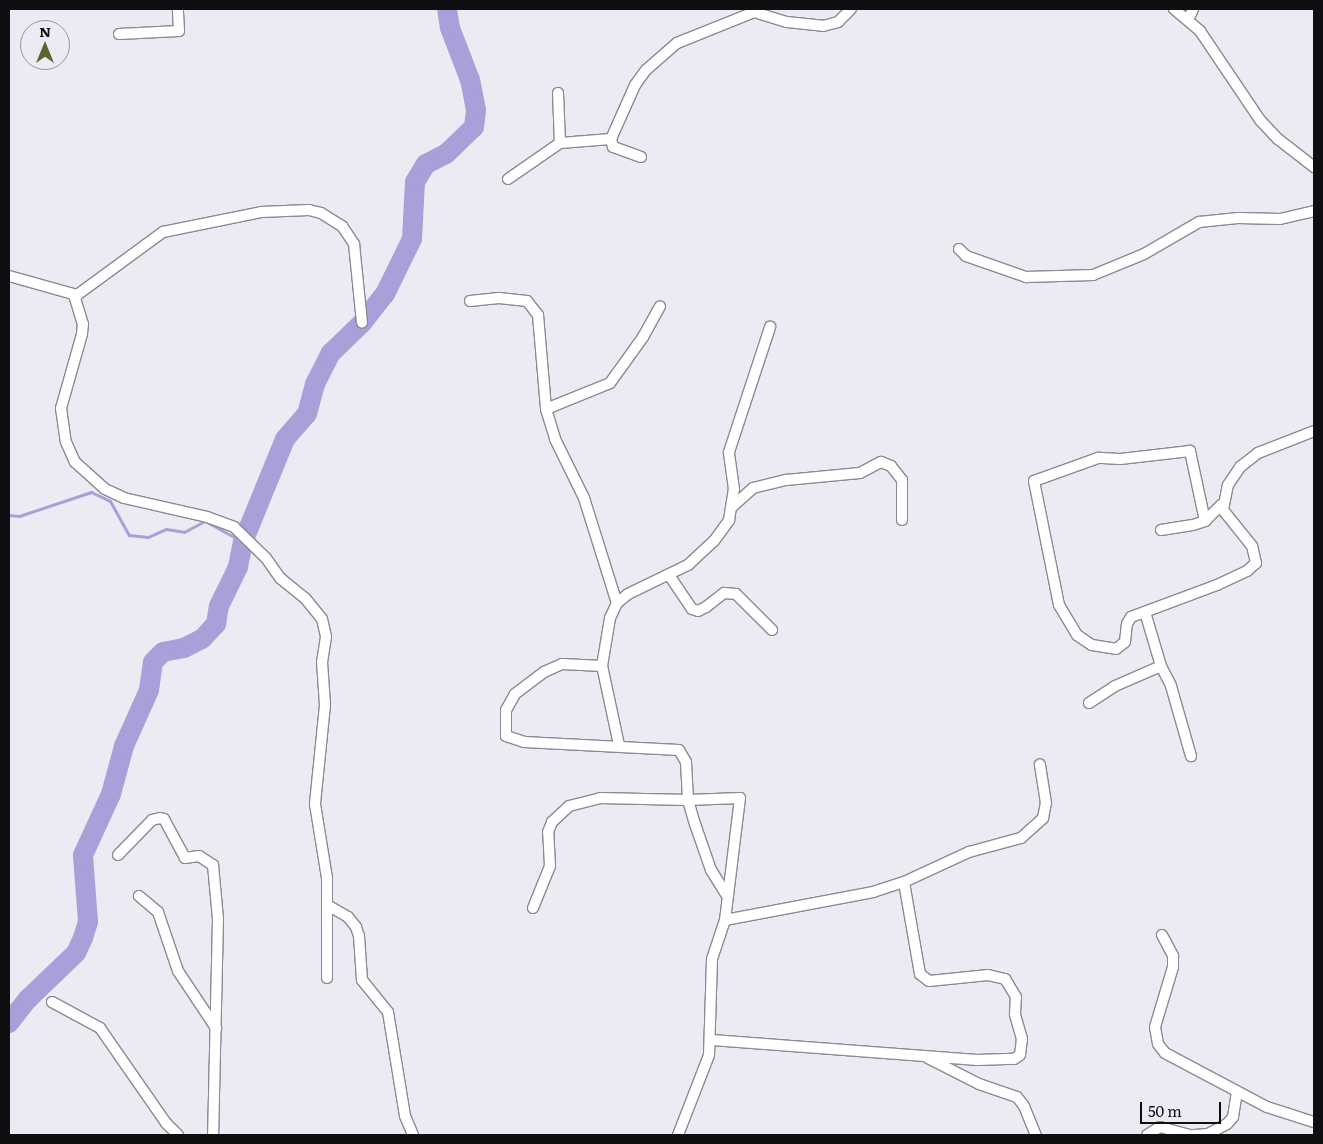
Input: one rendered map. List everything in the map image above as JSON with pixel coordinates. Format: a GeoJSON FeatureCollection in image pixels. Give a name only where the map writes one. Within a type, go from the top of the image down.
{"type":"FeatureCollection","features":[{"type":"Feature","properties":{"kind":"street"},"geometry":{"type":"LineString","coordinates":[[119,34],[179,31],[178,9]]}},
{"type":"Feature","properties":{"kind":"street"},"geometry":{"type":"LineString","coordinates":[[641,157],[613,147],[611,139],[635,85],[663,54],[694,34],[759,10],[787,22],[823,26],[838,22],[851,9]]}},
{"type":"Feature","properties":{"kind":"street"},"geometry":{"type":"LineString","coordinates":[[1174,9],[1191,13],[1260,120],[1278,139],[1314,167]]}},
{"type":"Feature","properties":{"kind":"street"},"geometry":{"type":"LineString","coordinates":[[558,93],[560,142]]}},
{"type":"Feature","properties":{"kind":"street"},"geometry":{"type":"LineString","coordinates":[[508,179],[560,142],[611,139]]}},
{"type":"Feature","properties":{"kind":"street"},"geometry":{"type":"LineString","coordinates":[[9,276],[74,295],[84,293],[163,232],[261,212],[298,209],[321,213],[337,222],[354,244],[362,323]]}},
{"type":"Feature","properties":{"kind":"street"},"geometry":{"type":"LineString","coordinates":[[959,249],[966,256],[1026,276],[1093,275],[1144,254],[1200,222],[1238,218],[1280,219],[1314,212]]}},
{"type":"Feature","properties":{"kind":"street"},"geometry":{"type":"LineString","coordinates":[[74,295],[83,324],[82,334],[62,408],[66,442],[76,462],[105,489],[124,498],[207,517],[234,527],[253,544],[280,578],[314,607],[325,626],[325,705],[315,804],[324,850],[329,906],[327,978]]}},
{"type":"Feature","properties":{"kind":"street"},"geometry":{"type":"LineString","coordinates":[[470,302],[500,298],[527,301],[538,315],[546,409],[555,439],[584,498],[617,603]]}},
{"type":"Feature","properties":{"kind":"street"},"geometry":{"type":"LineString","coordinates":[[546,409],[610,383],[643,338],[660,306]]}},
{"type":"Feature","properties":{"kind":"street"},"geometry":{"type":"LineString","coordinates":[[619,745],[602,666],[610,618],[617,603],[688,565],[714,541],[729,520],[733,506],[734,489],[729,452],[770,327]]}},
{"type":"Feature","properties":{"kind":"street"},"geometry":{"type":"LineString","coordinates":[[1162,530],[1205,521],[1222,505],[1234,475],[1248,460],[1314,431]]}},
{"type":"Feature","properties":{"kind":"street"},"geometry":{"type":"LineString","coordinates":[[1205,521],[1190,451],[1120,459],[1098,458],[1034,481],[1052,581],[1059,606],[1077,635],[1092,645],[1116,649],[1125,642],[1128,620],[1217,585],[1256,563],[1252,546],[1227,518],[1222,505]]}},
{"type":"Feature","properties":{"kind":"street"},"geometry":{"type":"LineString","coordinates":[[733,506],[753,488],[845,472],[860,474],[881,462],[891,466],[902,480],[902,520]]}},
{"type":"Feature","properties":{"kind":"street"},"geometry":{"type":"LineString","coordinates":[[668,575],[692,609],[698,611],[706,608],[724,593],[736,594],[772,630]]}},
{"type":"Feature","properties":{"kind":"street"},"geometry":{"type":"LineString","coordinates":[[1145,612],[1162,666],[1171,686],[1191,756]]}},
{"type":"Feature","properties":{"kind":"street"},"geometry":{"type":"LineString","coordinates":[[602,666],[562,664],[544,672],[515,694],[506,710],[506,736],[524,742],[619,745],[679,750],[686,762],[688,800],[707,861],[726,894]]}},
{"type":"Feature","properties":{"kind":"street"},"geometry":{"type":"LineString","coordinates":[[1089,703],[1114,686],[1162,666]]}},
{"type":"Feature","properties":{"kind":"street"},"geometry":{"type":"LineString","coordinates":[[725,920],[831,902],[904,882],[969,852],[1021,838],[1037,827],[1043,818],[1046,803],[1040,764]]}},
{"type":"Feature","properties":{"kind":"street"},"geometry":{"type":"LineString","coordinates":[[533,908],[550,866],[548,832],[555,817],[569,806],[600,798],[688,800],[740,798],[726,894],[725,920],[712,959],[708,1007],[712,1040],[703,1075],[678,1135]]}},
{"type":"Feature","properties":{"kind":"street"},"geometry":{"type":"LineString","coordinates":[[118,855],[152,820],[160,818],[164,819],[185,858],[199,856],[213,865],[218,919],[213,1135]]}},
{"type":"Feature","properties":{"kind":"street"},"geometry":{"type":"LineString","coordinates":[[712,1040],[927,1057],[1014,1059],[1020,1055],[1022,1040],[1015,1014],[1016,997],[1005,979],[988,975],[929,981],[920,974],[904,882]]}},
{"type":"Feature","properties":{"kind":"street"},"geometry":{"type":"LineString","coordinates":[[138,896],[158,912],[178,971],[216,1028]]}},
{"type":"Feature","properties":{"kind":"street"},"geometry":{"type":"LineString","coordinates":[[329,906],[348,917],[356,927],[359,936],[362,980],[388,1012],[405,1116],[413,1135]]}},
{"type":"Feature","properties":{"kind":"street"},"geometry":{"type":"LineString","coordinates":[[1162,935],[1173,956],[1173,967],[1155,1026],[1158,1044],[1165,1053],[1267,1107],[1314,1122]]}},
{"type":"Feature","properties":{"kind":"street"},"geometry":{"type":"LineString","coordinates":[[52,1002],[100,1028],[166,1123],[178,1135]]}},
{"type":"Feature","properties":{"kind":"street"},"geometry":{"type":"LineString","coordinates":[[927,1057],[979,1084],[1017,1097],[1024,1106],[1036,1135]]}},
{"type":"Feature","properties":{"kind":"street"},"geometry":{"type":"LineString","coordinates":[[1194,1135],[1208,1134],[1227,1124],[1233,1117],[1237,1092]]}},
{"type":"Feature","properties":{"kind":"street"},"geometry":{"type":"LineString","coordinates":[[1146,1135],[1160,1126],[1190,1135]]}},
{"type":"Feature","properties":{"kind":"waterway"},"geometry":{"type":"LineString","coordinates":[[9,1023],[28,999],[76,953],[83,938],[88,922],[83,855],[111,794],[124,746],[149,690],[153,662],[163,652],[184,648],[202,639],[216,624],[219,606],[238,567],[243,542],[285,439],[307,414],[315,384],[331,353],[362,323],[385,294],[412,239],[415,182],[426,164],[446,154],[474,127],[476,110],[470,80],[450,28],[447,9]]}},
{"type":"Feature","properties":{"kind":"waterway"},"geometry":{"type":"LineString","coordinates":[[9,515],[19,516],[91,492],[110,501],[129,535],[148,537],[166,529],[184,532],[205,521],[243,542]]}}]}
